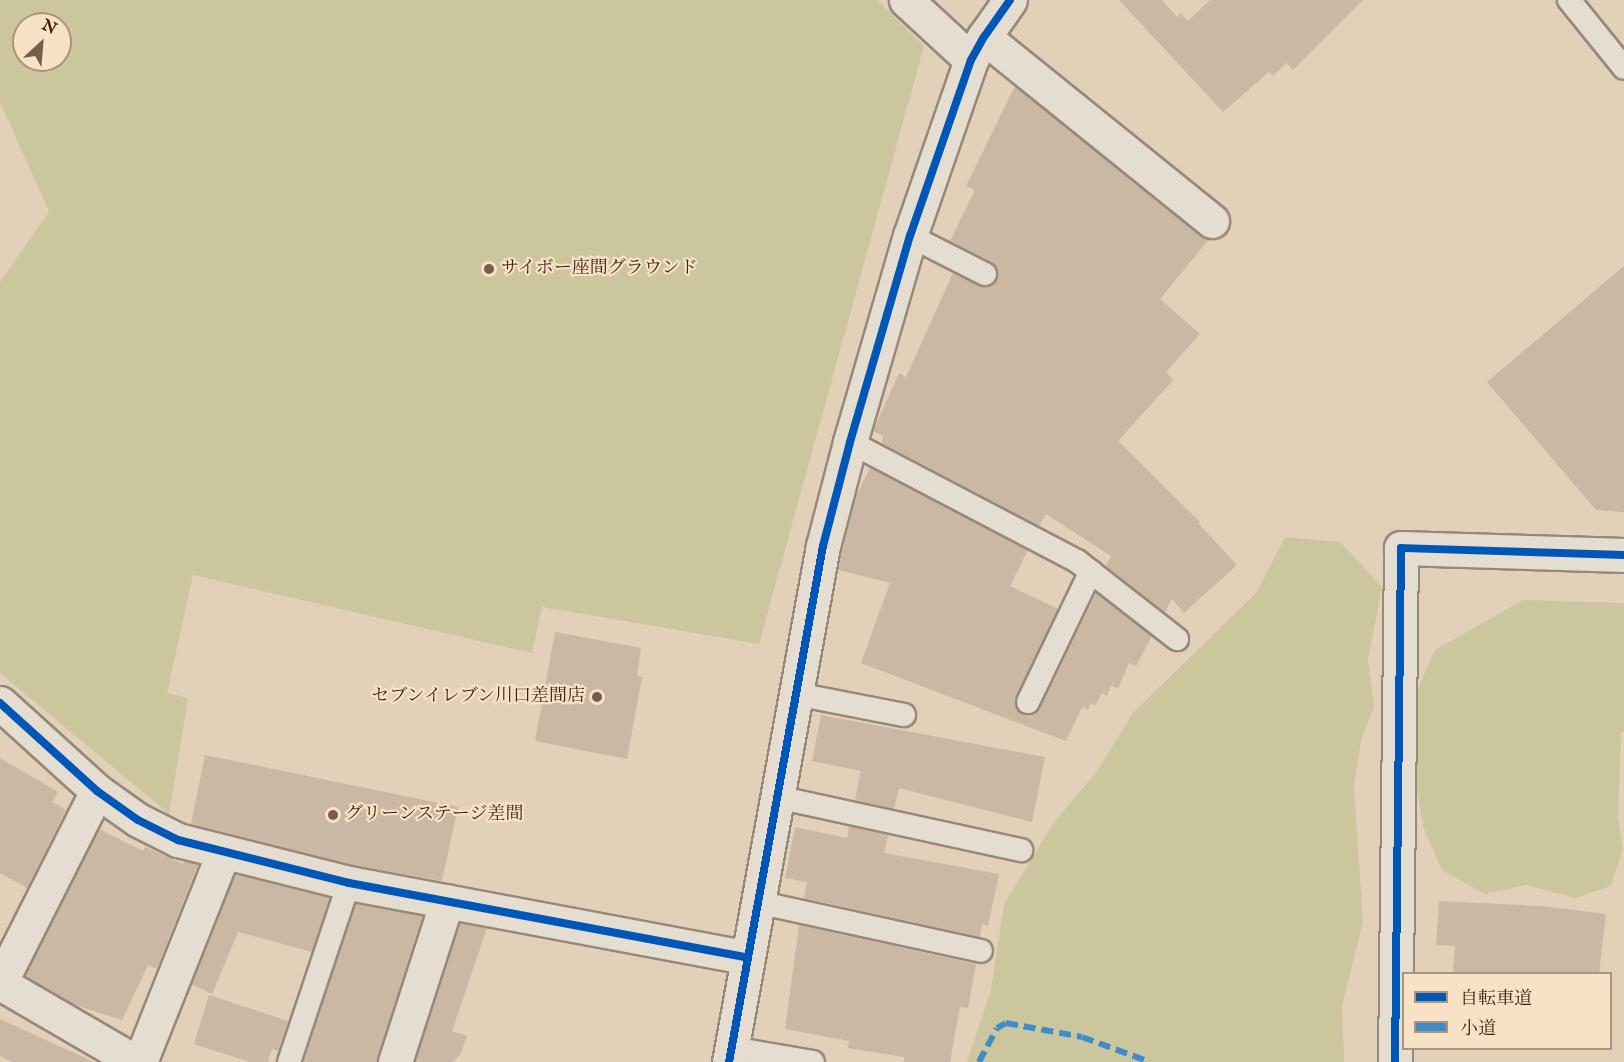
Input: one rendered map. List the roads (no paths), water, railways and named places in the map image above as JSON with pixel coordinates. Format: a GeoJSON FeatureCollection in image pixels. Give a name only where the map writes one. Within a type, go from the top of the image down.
{"type":"FeatureCollection","features":[{"type":"Feature","properties":{"kind":"street"},"geometry":{"type":"LineString","coordinates":[[906,0],[977,48],[1212,221]]}},
{"type":"Feature","properties":{"kind":"street"},"geometry":{"type":"LineString","coordinates":[[730,1055],[746,957],[823,546],[850,442],[910,236],[977,48],[1010,0]]}},
{"type":"Feature","properties":{"kind":"street"},"geometry":{"type":"LineString","coordinates":[[1395,1062],[1401,548],[1624,555]]}},
{"type":"Feature","properties":{"kind":"street"},"geometry":{"type":"LineString","coordinates":[[0,703],[97,791],[138,820],[178,840],[223,854],[349,883],[746,957]]}},
{"type":"Feature","properties":{"kind":"street"},"geometry":{"type":"LineString","coordinates":[[97,791],[0,983],[138,1062],[223,854]]}},
{"type":"Feature","properties":{"kind":"street"},"geometry":{"type":"LineString","coordinates":[[395,1062],[447,901]]}},
{"type":"Feature","properties":{"kind":"lane"},"geometry":{"type":"LineString","coordinates":[[1569,0],[1624,68]]}},
{"type":"Feature","properties":{"kind":"lane"},"geometry":{"type":"LineString","coordinates":[[910,236],[985,274]]}},
{"type":"Feature","properties":{"kind":"lane"},"geometry":{"type":"LineString","coordinates":[[850,442],[1077,561],[1177,639]]}},
{"type":"Feature","properties":{"kind":"lane"},"geometry":{"type":"LineString","coordinates":[[1028,702],[1091,572]]}},
{"type":"Feature","properties":{"kind":"lane"},"geometry":{"type":"LineString","coordinates":[[796,694],[904,715]]}},
{"type":"Feature","properties":{"kind":"lane"},"geometry":{"type":"LineString","coordinates":[[777,797],[1021,850]]}},
{"type":"Feature","properties":{"kind":"lane"},"geometry":{"type":"LineString","coordinates":[[289,1062],[349,883]]}},
{"type":"Feature","properties":{"kind":"lane"},"geometry":{"type":"LineString","coordinates":[[758,902],[981,951]]}},
{"type":"Feature","properties":{"kind":"lane"},"geometry":{"type":"LineString","coordinates":[[730,1055],[813,1062]]}},
{"type":"Feature","properties":{"kind":"place","name":"サイボー座間グラウンド"},"geometry":{"type":"Point","coordinates":[489,269]}},
{"type":"Feature","properties":{"kind":"place","name":"セブンイレブン川口差間店"},"geometry":{"type":"Point","coordinates":[597,697]}},
{"type":"Feature","properties":{"kind":"place","name":"グリーンステージ差間"},"geometry":{"type":"Point","coordinates":[333,815]}}]}
